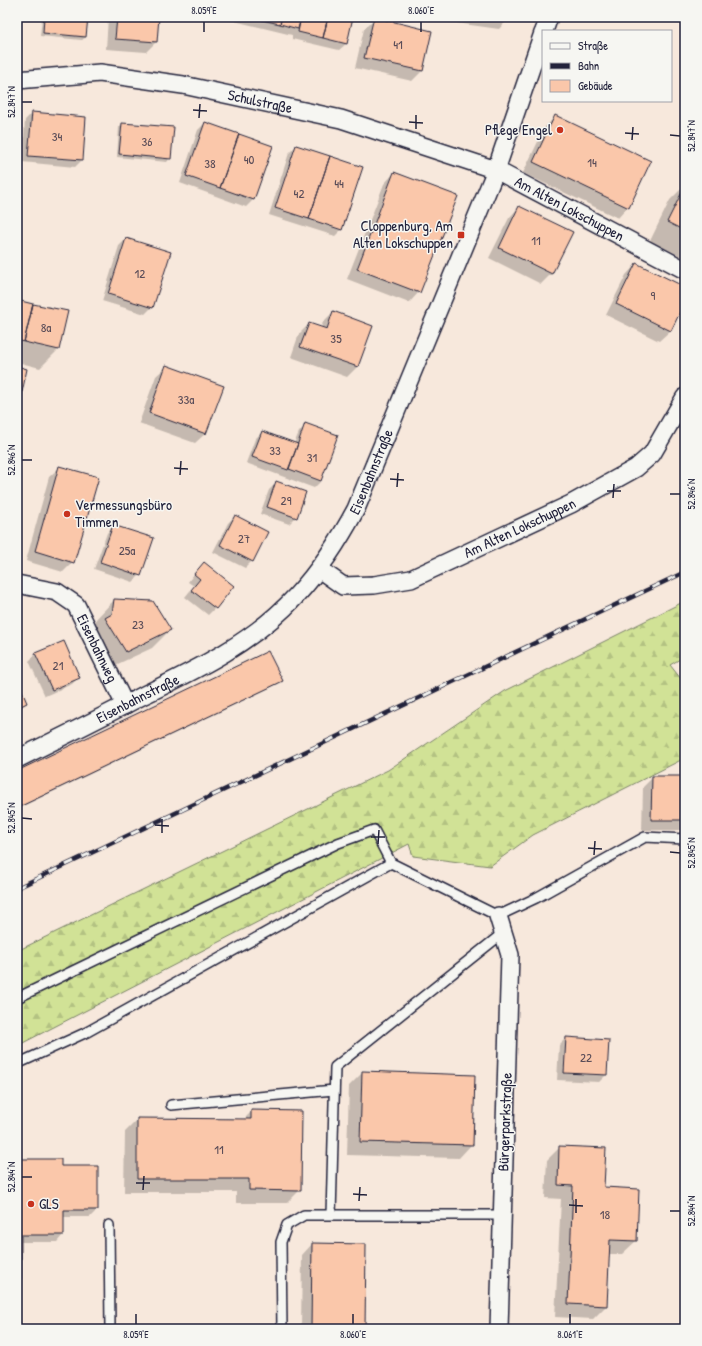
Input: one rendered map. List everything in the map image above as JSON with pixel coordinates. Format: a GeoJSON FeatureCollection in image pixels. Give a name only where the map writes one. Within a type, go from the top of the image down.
{"type":"FeatureCollection","features":[{"type":"Feature","properties":{"kind":"street","name":"Eisenbahnstraße"},"geometry":{"type":"LineString","coordinates":[[544,30],[549,17]]}},
{"type":"Feature","properties":{"kind":"street","name":"Eisenbahnstraße"},"geometry":{"type":"LineString","coordinates":[[17,759],[201,667],[262,627],[295,597],[319,569],[340,539],[356,509],[496,170],[542,35]]}},
{"type":"Feature","properties":{"kind":"street","name":"Schulstraße"},"geometry":{"type":"LineString","coordinates":[[17,80],[100,73],[183,85],[341,119],[496,170]]}},
{"type":"Feature","properties":{"kind":"street","name":"Am Alten Lokschuppen"},"geometry":{"type":"LineString","coordinates":[[496,170],[685,270]]}},
{"type":"Feature","properties":{"kind":"street","name":"Am Alten Lokschuppen"},"geometry":{"type":"LineString","coordinates":[[319,569],[343,586],[374,585],[411,579],[564,508],[636,468],[652,454],[685,397]]}},
{"type":"Feature","properties":{"kind":"street","name":"Eisenbahnweg"},"geometry":{"type":"LineString","coordinates":[[17,584],[57,592],[76,605],[125,705]]}},
{"type":"Feature","properties":{"kind":"street","name":"Bürgerparkstraße"},"geometry":{"type":"LineString","coordinates":[[498,916],[510,955],[499,1329]]}},
{"type":"Feature","properties":{"kind":"lane"},"geometry":{"type":"LineString","coordinates":[[17,998],[338,843],[374,830],[391,863],[498,916],[536,898],[645,837],[685,839]]}},
{"type":"Feature","properties":{"kind":"lane"},"geometry":{"type":"LineString","coordinates":[[17,1064],[87,1032],[391,863]]}},
{"type":"Feature","properties":{"kind":"lane"},"geometry":{"type":"LineString","coordinates":[[331,1215],[335,1066],[503,933]]}},
{"type":"Feature","properties":{"kind":"lane"},"geometry":{"type":"LineString","coordinates":[[171,1104],[334,1090]]}},
{"type":"Feature","properties":{"kind":"lane"},"geometry":{"type":"LineString","coordinates":[[282,1329],[281,1242],[287,1225],[304,1215],[502,1215]]}},
{"type":"Feature","properties":{"kind":"lane"},"geometry":{"type":"LineString","coordinates":[[109,1224],[110,1329]]}},
{"type":"Feature","properties":{"kind":"green space"},"geometry":{"type":"Polygon","coordinates":[[[685,601],[685,656],[670,665],[685,684],[685,758],[533,835],[490,866],[413,856],[409,844],[17,1046],[17,951],[388,770],[505,691],[685,601]]]}},
{"type":"Feature","properties":{"kind":"building"},"geometry":{"type":"Polygon","coordinates":[[[44,17],[88,17],[86,37],[43,33],[44,17]]]}},
{"type":"Feature","properties":{"kind":"building"},"geometry":{"type":"Polygon","coordinates":[[[117,17],[159,17],[157,42],[115,39],[117,17]]]}},
{"type":"Feature","properties":{"kind":"building"},"geometry":{"type":"Polygon","coordinates":[[[263,17],[282,17],[280,24],[262,20],[263,17]]]}},
{"type":"Feature","properties":{"kind":"building"},"geometry":{"type":"Polygon","coordinates":[[[282,17],[301,17],[298,29],[280,24],[282,17]]]}},
{"type":"Feature","properties":{"kind":"building"},"geometry":{"type":"Polygon","coordinates":[[[301,17],[328,17],[323,38],[298,32],[301,17]]]}},
{"type":"Feature","properties":{"kind":"building"},"geometry":{"type":"Polygon","coordinates":[[[328,17],[353,17],[347,44],[323,38],[328,17]]]}},
{"type":"Feature","properties":{"kind":"building"},"geometry":{"type":"Polygon","coordinates":[[[374,17],[432,31],[423,71],[364,58],[374,17]]]}},
{"type":"Feature","properties":{"kind":"building"},"geometry":{"type":"Polygon","coordinates":[[[32,112],[86,117],[83,160],[28,156],[32,112]]]}},
{"type":"Feature","properties":{"kind":"building"},"geometry":{"type":"Polygon","coordinates":[[[555,115],[651,161],[629,208],[533,162],[555,115]]]}},
{"type":"Feature","properties":{"kind":"building"},"geometry":{"type":"Polygon","coordinates":[[[205,122],[239,134],[220,188],[186,176],[205,122]]]}},
{"type":"Feature","properties":{"kind":"building"},"geometry":{"type":"Polygon","coordinates":[[[122,123],[174,127],[171,159],[119,154],[122,123]]]}},
{"type":"Feature","properties":{"kind":"building"},"geometry":{"type":"Polygon","coordinates":[[[239,134],[273,146],[254,200],[220,188],[239,134]]]}},
{"type":"Feature","properties":{"kind":"building"},"geometry":{"type":"Polygon","coordinates":[[[296,145],[330,156],[309,219],[275,208],[296,145]]]}},
{"type":"Feature","properties":{"kind":"building"},"geometry":{"type":"Polygon","coordinates":[[[330,156],[363,167],[342,230],[309,219],[330,156]]]}},
{"type":"Feature","properties":{"kind":"building"},"geometry":{"type":"Polygon","coordinates":[[[394,172],[458,196],[420,293],[357,269],[394,172]]]}},
{"type":"Feature","properties":{"kind":"building"},"geometry":{"type":"Polygon","coordinates":[[[685,186],[685,231],[667,222],[685,186]]]}},
{"type":"Feature","properties":{"kind":"building"},"geometry":{"type":"Polygon","coordinates":[[[519,206],[573,232],[552,274],[499,248],[519,206]]]}},
{"type":"Feature","properties":{"kind":"building"},"geometry":{"type":"Polygon","coordinates":[[[126,238],[171,252],[153,308],[108,294],[126,238]]]}},
{"type":"Feature","properties":{"kind":"building"},"geometry":{"type":"Polygon","coordinates":[[[636,263],[685,287],[685,302],[671,331],[616,304],[636,263]]]}},
{"type":"Feature","properties":{"kind":"building"},"geometry":{"type":"Polygon","coordinates":[[[17,300],[33,304],[24,342],[17,340],[17,300]]]}},
{"type":"Feature","properties":{"kind":"building"},"geometry":{"type":"Polygon","coordinates":[[[33,304],[68,311],[59,350],[24,342],[33,304]]]}},
{"type":"Feature","properties":{"kind":"building"},"geometry":{"type":"Polygon","coordinates":[[[333,311],[373,326],[358,367],[300,347],[309,323],[327,329],[333,311]]]}},
{"type":"Feature","properties":{"kind":"building"},"geometry":{"type":"Polygon","coordinates":[[[166,365],[224,386],[206,434],[149,413],[166,365]]]}},
{"type":"Feature","properties":{"kind":"building"},"geometry":{"type":"Polygon","coordinates":[[[17,366],[27,369],[18,411],[17,411],[17,366]]]}},
{"type":"Feature","properties":{"kind":"building"},"geometry":{"type":"Polygon","coordinates":[[[305,423],[338,435],[321,481],[289,469],[305,423]]]}},
{"type":"Feature","properties":{"kind":"building"},"geometry":{"type":"Polygon","coordinates":[[[262,431],[298,444],[288,470],[252,457],[262,431]]]}},
{"type":"Feature","properties":{"kind":"building","name":"Vermessungsbüro Timmen"},"geometry":{"type":"Polygon","coordinates":[[[59,466],[99,477],[74,563],[35,551],[59,466]]]}},
{"type":"Feature","properties":{"kind":"building"},"geometry":{"type":"Polygon","coordinates":[[[276,481],[306,492],[297,518],[267,507],[276,481]]]}},
{"type":"Feature","properties":{"kind":"building"},"geometry":{"type":"Polygon","coordinates":[[[235,515],[268,532],[253,562],[220,545],[235,515]]]}},
{"type":"Feature","properties":{"kind":"building"},"geometry":{"type":"Polygon","coordinates":[[[113,525],[154,538],[141,576],[100,562],[113,525]]]}},
{"type":"Feature","properties":{"kind":"building"},"geometry":{"type":"Polygon","coordinates":[[[204,562],[234,586],[216,609],[191,590],[200,579],[194,574],[204,562]]]}},
{"type":"Feature","properties":{"kind":"building"},"geometry":{"type":"Polygon","coordinates":[[[114,599],[153,601],[171,630],[126,652],[105,618],[112,614],[114,599]]]}},
{"type":"Feature","properties":{"kind":"building"},"geometry":{"type":"Polygon","coordinates":[[[64,641],[80,678],[52,690],[35,653],[64,641]]]}},
{"type":"Feature","properties":{"kind":"building"},"geometry":{"type":"Polygon","coordinates":[[[268,651],[283,681],[17,808],[17,771],[268,651]]]}},
{"type":"Feature","properties":{"kind":"building"},"geometry":{"type":"Polygon","coordinates":[[[17,679],[27,703],[17,708],[17,679]]]}},
{"type":"Feature","properties":{"kind":"building"},"geometry":{"type":"Polygon","coordinates":[[[652,776],[685,776],[685,820],[651,820],[652,776]]]}},
{"type":"Feature","properties":{"kind":"building"},"geometry":{"type":"Polygon","coordinates":[[[566,1037],[609,1040],[607,1075],[564,1073],[566,1037]]]}},
{"type":"Feature","properties":{"kind":"building"},"geometry":{"type":"Polygon","coordinates":[[[362,1071],[475,1075],[473,1145],[360,1142],[362,1071]]]}},
{"type":"Feature","properties":{"kind":"building"},"geometry":{"type":"Polygon","coordinates":[[[251,1110],[302,1111],[301,1191],[249,1190],[249,1179],[137,1179],[137,1118],[251,1119],[251,1110]]]}},
{"type":"Feature","properties":{"kind":"building"},"geometry":{"type":"Polygon","coordinates":[[[559,1146],[606,1148],[604,1187],[639,1189],[637,1241],[610,1240],[607,1306],[568,1304],[573,1186],[558,1185],[559,1146]]]}},
{"type":"Feature","properties":{"kind":"building"},"geometry":{"type":"Polygon","coordinates":[[[17,1159],[61,1159],[61,1166],[98,1166],[98,1210],[64,1210],[64,1235],[21,1235],[21,1279],[17,1279],[17,1159]]]}},
{"type":"Feature","properties":{"kind":"building"},"geometry":{"type":"Polygon","coordinates":[[[312,1243],[366,1244],[365,1329],[311,1329],[312,1243]]]}},
{"type":"Feature","properties":{"kind":"railway"},"geometry":{"type":"LineString","coordinates":[[17,888],[685,572]]}},
{"type":"Feature","properties":{"kind":"place","name":"Pflege Engel"},"geometry":{"type":"Point","coordinates":[560,130]}},
{"type":"Feature","properties":{"kind":"place","name":"Cloppenburg, Am Alten Lokschuppen"},"geometry":{"type":"Point","coordinates":[461,235]}},
{"type":"Feature","properties":{"kind":"place","name":"Vermessungsbüro Timmen"},"geometry":{"type":"Point","coordinates":[67,514]}},
{"type":"Feature","properties":{"kind":"place","name":"GLS"},"geometry":{"type":"Point","coordinates":[31,1204]}}]}
